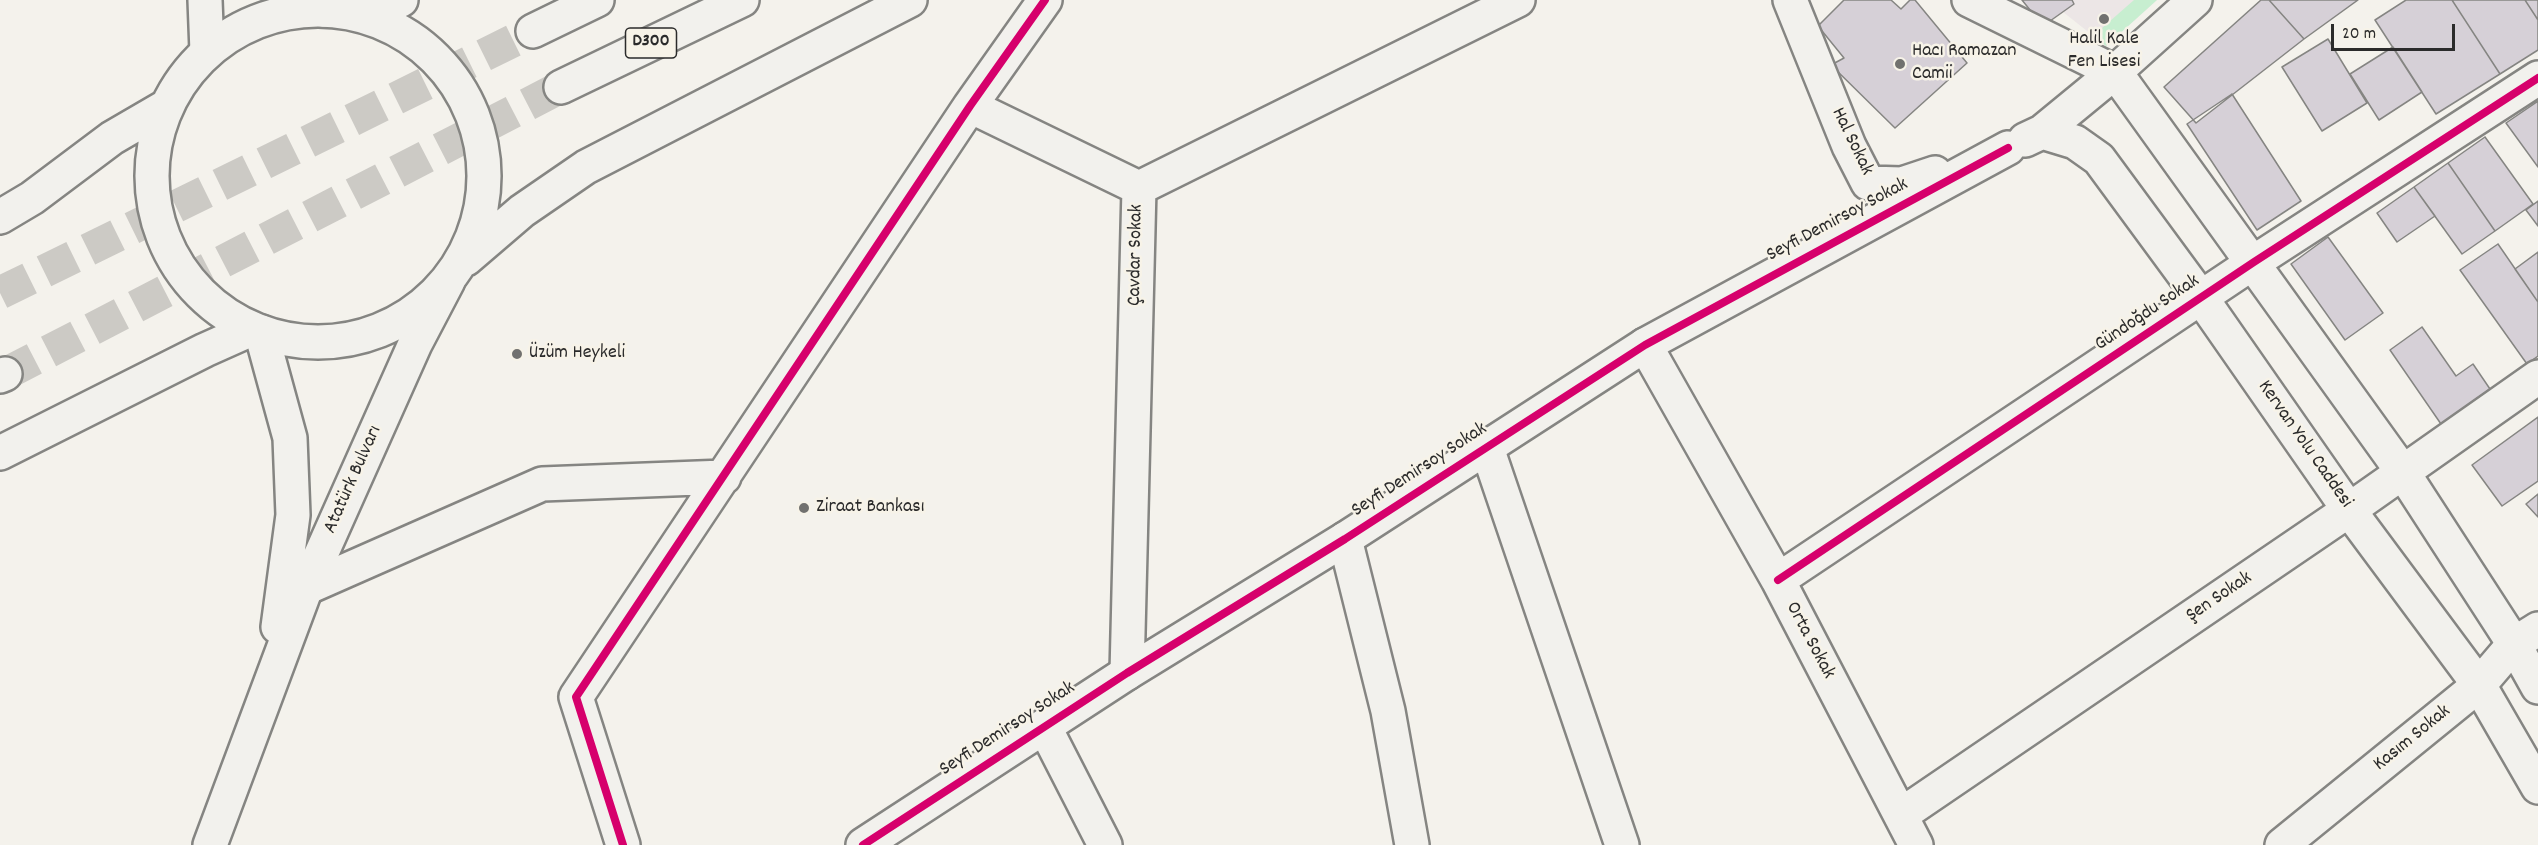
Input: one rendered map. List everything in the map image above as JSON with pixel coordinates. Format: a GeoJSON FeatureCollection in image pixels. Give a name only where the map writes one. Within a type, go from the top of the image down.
{"type":"FeatureCollection","features":[{"type":"Feature","properties":{"kind":"main road"},"geometry":{"type":"LineString","coordinates":[[205,0],[207,52]]}},
{"type":"Feature","properties":{"kind":"main road"},"geometry":{"type":"LineString","coordinates":[[366,16],[401,0]]}},
{"type":"Feature","properties":{"kind":"main road"},"geometry":{"type":"LineString","coordinates":[[533,31],[597,0]]}},
{"type":"Feature","properties":{"kind":"main road","name":"D300"},"geometry":{"type":"LineString","coordinates":[[561,87],[742,0]]}},
{"type":"Feature","properties":{"kind":"main road","name":"Atatürk Bulvarı"},"geometry":{"type":"LineString","coordinates":[[210,845],[306,588],[415,344],[454,273],[480,217],[485,167],[474,117],[449,73],[412,38],[366,16],[320,5],[261,20],[233,33],[207,52],[184,77],[167,106],[153,148],[151,192],[162,236],[183,275],[214,307],[256,331],[294,341],[337,342],[379,332],[417,311],[454,273],[522,211],[586,167],[910,0]]}},
{"type":"Feature","properties":{"kind":"main road"},"geometry":{"type":"LineString","coordinates":[[623,845],[576,697],[970,106],[1045,0]]}},
{"type":"Feature","properties":{"kind":"main road","name":"Çavdar Sokak"},"geometry":{"type":"LineString","coordinates":[[1127,673],[1138,189],[1518,0]]}},
{"type":"Feature","properties":{"kind":"main road","name":"Hal Sokak"},"geometry":{"type":"LineString","coordinates":[[1790,0],[1849,146],[1868,183],[1902,184],[2008,148],[2042,132]]}},
{"type":"Feature","properties":{"kind":"main road"},"geometry":{"type":"LineString","coordinates":[[1969,0],[2115,72],[2254,262],[2402,471],[2526,637],[2538,687]]}},
{"type":"Feature","properties":{"kind":"main road"},"geometry":{"type":"LineString","coordinates":[[2042,132],[2115,72],[2195,0]]}},
{"type":"Feature","properties":{"kind":"main road","name":"Gündoğdu Sokak"},"geometry":{"type":"LineString","coordinates":[[1778,580],[2202,299],[2254,262],[2538,78]]}},
{"type":"Feature","properties":{"kind":"main road"},"geometry":{"type":"LineString","coordinates":[[0,217],[32,198],[112,138],[167,106]]}},
{"type":"Feature","properties":{"kind":"main road"},"geometry":{"type":"LineString","coordinates":[[970,106],[1138,189]]}},
{"type":"Feature","properties":{"kind":"main road","name":"Kervan Yolu Caddesi"},"geometry":{"type":"LineString","coordinates":[[2042,132],[2075,142],[2099,159],[2202,299],[2349,510],[2479,685],[2538,787]]}},
{"type":"Feature","properties":{"kind":"main road","name":"Seyfi Demirsoy Sokak"},"geometry":{"type":"LineString","coordinates":[[863,845],[1044,726],[1345,539],[1645,345],[2008,148]]}},
{"type":"Feature","properties":{"kind":"main road"},"geometry":{"type":"LineString","coordinates":[[0,453],[205,350],[256,331]]}},
{"type":"Feature","properties":{"kind":"main road","name":"Atatürk Bulvarı"},"geometry":{"type":"LineString","coordinates":[[256,331],[290,438],[293,515],[270,682]]}},
{"type":"Feature","properties":{"kind":"main road","name":"Orta Sokak"},"geometry":{"type":"LineString","coordinates":[[1645,345],[1778,580],[1916,845]]}},
{"type":"Feature","properties":{"kind":"main road","name":"Şen Sokak"},"geometry":{"type":"LineString","coordinates":[[1901,815],[2349,510],[2538,377]]}},
{"type":"Feature","properties":{"kind":"main road"},"geometry":{"type":"LineString","coordinates":[[1487,448],[1622,845]]}},
{"type":"Feature","properties":{"kind":"main road"},"geometry":{"type":"LineString","coordinates":[[306,588],[542,484],[724,477]]}},
{"type":"Feature","properties":{"kind":"main road"},"geometry":{"type":"LineString","coordinates":[[1345,539],[1388,711],[1412,845]]}},
{"type":"Feature","properties":{"kind":"main road","name":"Kasım Sokak"},"geometry":{"type":"LineString","coordinates":[[2282,845],[2479,685],[2526,637]]}},
{"type":"Feature","properties":{"kind":"main road"},"geometry":{"type":"LineString","coordinates":[[1044,726],[1105,845]]}},
{"type":"Feature","properties":{"kind":"shaded area","name":"Halil Kale Fen Lisesi"},"geometry":{"type":"Polygon","coordinates":[[[2021,0],[2157,0],[2106,46],[2063,12],[2043,26],[2021,0]]]}},
{"type":"Feature","properties":{"kind":"green space"},"geometry":{"type":"Polygon","coordinates":[[[2134,0],[2157,0],[2106,46],[2093,36],[2134,0]]]}},
{"type":"Feature","properties":{"kind":"building","name":"Hacı Ramazan Camii"},"geometry":{"type":"Polygon","coordinates":[[[1844,0],[1891,0],[1901,9],[1910,0],[1915,0],[1967,63],[1895,128],[1831,65],[1844,58],[1818,26],[1844,0]]]}},
{"type":"Feature","properties":{"kind":"building"},"geometry":{"type":"Polygon","coordinates":[[[2022,0],[2072,0],[2074,4],[2043,26],[2022,0]]]}},
{"type":"Feature","properties":{"kind":"building"},"geometry":{"type":"Polygon","coordinates":[[[2261,0],[2269,0],[2304,39],[2196,123],[2164,87],[2261,0]]]}},
{"type":"Feature","properties":{"kind":"building"},"geometry":{"type":"Polygon","coordinates":[[[2269,0],[2358,0],[2304,39],[2269,0]]]}},
{"type":"Feature","properties":{"kind":"building"},"geometry":{"type":"Polygon","coordinates":[[[2406,0],[2452,0],[2500,74],[2436,114],[2375,20],[2406,0]]]}},
{"type":"Feature","properties":{"kind":"building"},"geometry":{"type":"Polygon","coordinates":[[[2452,0],[2525,0],[2538,20],[2538,50],[2500,74],[2452,0]]]}},
{"type":"Feature","properties":{"kind":"building"},"geometry":{"type":"Polygon","coordinates":[[[2525,0],[2538,0],[2538,20],[2525,0]]]}},
{"type":"Feature","properties":{"kind":"building"},"geometry":{"type":"Polygon","coordinates":[[[2328,39],[2367,103],[2322,131],[2282,67],[2328,39]]]}},
{"type":"Feature","properties":{"kind":"building"},"geometry":{"type":"Polygon","coordinates":[[[2393,47],[2422,92],[2379,120],[2350,74],[2393,47]]]}},
{"type":"Feature","properties":{"kind":"building"},"geometry":{"type":"Polygon","coordinates":[[[2232,94],[2301,201],[2257,230],[2187,124],[2232,94]]]}},
{"type":"Feature","properties":{"kind":"building"},"geometry":{"type":"Polygon","coordinates":[[[2538,101],[2538,167],[2506,123],[2538,101]]]}},
{"type":"Feature","properties":{"kind":"building"},"geometry":{"type":"Polygon","coordinates":[[[2485,137],[2533,204],[2495,231],[2448,163],[2485,137]]]}},
{"type":"Feature","properties":{"kind":"building"},"geometry":{"type":"Polygon","coordinates":[[[2448,163],[2495,231],[2462,254],[2414,187],[2448,163]]]}},
{"type":"Feature","properties":{"kind":"building"},"geometry":{"type":"Polygon","coordinates":[[[2414,187],[2435,216],[2397,242],[2377,213],[2414,187]]]}},
{"type":"Feature","properties":{"kind":"building"},"geometry":{"type":"Polygon","coordinates":[[[2538,201],[2538,226],[2526,210],[2538,201]]]}},
{"type":"Feature","properties":{"kind":"building"},"geometry":{"type":"Polygon","coordinates":[[[2328,237],[2383,313],[2345,340],[2291,264],[2328,237]]]}},
{"type":"Feature","properties":{"kind":"building"},"geometry":{"type":"Polygon","coordinates":[[[2498,244],[2538,302],[2538,356],[2527,364],[2460,270],[2498,244]]]}},
{"type":"Feature","properties":{"kind":"building"},"geometry":{"type":"Polygon","coordinates":[[[2538,252],[2538,302],[2515,269],[2538,252]]]}},
{"type":"Feature","properties":{"kind":"building"},"geometry":{"type":"Polygon","coordinates":[[[2422,327],[2456,376],[2473,364],[2490,389],[2441,424],[2390,350],[2422,327]]]}},
{"type":"Feature","properties":{"kind":"building"},"geometry":{"type":"Polygon","coordinates":[[[2538,417],[2538,481],[2502,506],[2472,465],[2538,417]]]}},
{"type":"Feature","properties":{"kind":"building"},"geometry":{"type":"Polygon","coordinates":[[[2538,494],[2538,517],[2526,504],[2538,494]]]}},
{"type":"Feature","properties":{"kind":"tunnel"},"geometry":{"type":"LineString","coordinates":[[0,293],[533,31]]}},
{"type":"Feature","properties":{"kind":"tunnel"},"geometry":{"type":"LineString","coordinates":[[5,374],[561,87]]}},
{"type":"Feature","properties":{"kind":"cycle path"},"geometry":{"type":"LineString","coordinates":[[623,845],[576,697],[970,106],[1045,0]]}},
{"type":"Feature","properties":{"kind":"cycle path"},"geometry":{"type":"LineString","coordinates":[[1778,580],[2254,262],[2538,78]]}},
{"type":"Feature","properties":{"kind":"cycle path"},"geometry":{"type":"LineString","coordinates":[[863,845],[1127,673],[1345,539],[1645,345],[2008,148]]}},
{"type":"Feature","properties":{"kind":"place","name":"Halil Kale Fen Lisesi"},"geometry":{"type":"Point","coordinates":[2104,19]}},
{"type":"Feature","properties":{"kind":"place","name":"Hacı Ramazan Camii"},"geometry":{"type":"Point","coordinates":[1900,64]}},
{"type":"Feature","properties":{"kind":"place","name":"Üzüm Heykeli"},"geometry":{"type":"Point","coordinates":[517,354]}},
{"type":"Feature","properties":{"kind":"place","name":"Ziraat Bankası"},"geometry":{"type":"Point","coordinates":[804,508]}}]}
